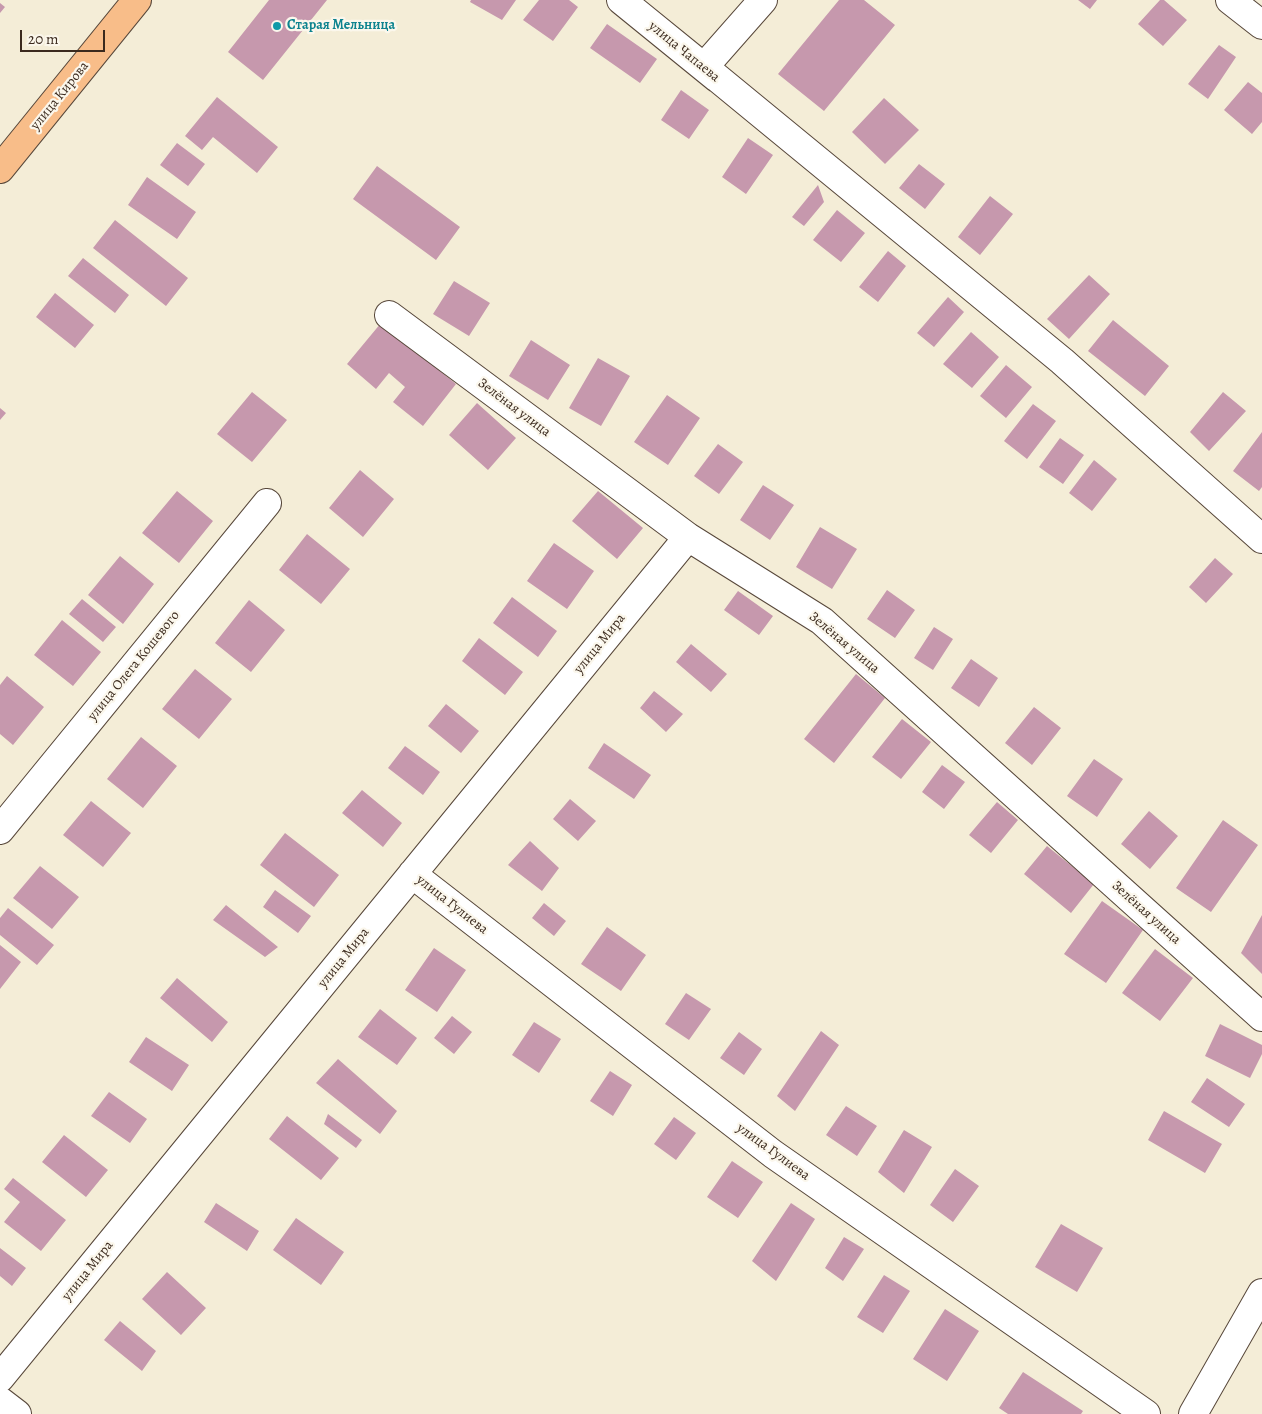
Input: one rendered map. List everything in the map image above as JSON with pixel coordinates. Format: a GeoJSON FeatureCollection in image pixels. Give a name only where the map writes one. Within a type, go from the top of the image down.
{"type":"FeatureCollection","features":[{"type":"Feature","properties":{"kind":"main road","name":"улица Кирова"},"geometry":{"type":"LineString","coordinates":[[0,168],[137,0]]}},
{"type":"Feature","properties":{"kind":"street","name":"улица Чапаева"},"geometry":{"type":"LineString","coordinates":[[621,0],[724,84]]}},
{"type":"Feature","properties":{"kind":"street"},"geometry":{"type":"LineString","coordinates":[[763,0],[704,67],[1062,361],[1262,540]]}},
{"type":"Feature","properties":{"kind":"street"},"geometry":{"type":"LineString","coordinates":[[1230,0],[1262,25]]}},
{"type":"Feature","properties":{"kind":"street","name":"Зелёная улица"},"geometry":{"type":"LineString","coordinates":[[389,315],[688,537],[822,621],[1262,1017]]}},
{"type":"Feature","properties":{"kind":"street","name":"улица Олега Кошевого"},"geometry":{"type":"LineString","coordinates":[[0,830],[267,503]]}},
{"type":"Feature","properties":{"kind":"street","name":"улица Мира"},"geometry":{"type":"LineString","coordinates":[[0,1378],[688,537]]}},
{"type":"Feature","properties":{"kind":"street","name":"улица Гулиева"},"geometry":{"type":"LineString","coordinates":[[412,874],[773,1154],[1146,1414]]}},
{"type":"Feature","properties":{"kind":"street"},"geometry":{"type":"LineString","coordinates":[[1192,1414],[1262,1293]]}},
{"type":"Feature","properties":{"kind":"street"},"geometry":{"type":"LineString","coordinates":[[0,1402],[17,1414]]}},
{"type":"Feature","properties":{"kind":"building","name":"Старая Мельница"},"geometry":{"type":"Polygon","coordinates":[[[269,0],[327,0],[263,80],[228,52],[269,0]]]}},
{"type":"Feature","properties":{"kind":"building"},"geometry":{"type":"Polygon","coordinates":[[[471,0],[516,0],[502,20],[470,2],[471,0]]]}},
{"type":"Feature","properties":{"kind":"building"},"geometry":{"type":"Polygon","coordinates":[[[539,0],[569,0],[578,7],[553,41],[523,20],[539,0]]]}},
{"type":"Feature","properties":{"kind":"building"},"geometry":{"type":"Polygon","coordinates":[[[839,0],[864,0],[895,25],[824,111],[778,74],[839,0]]]}},
{"type":"Feature","properties":{"kind":"building"},"geometry":{"type":"Polygon","coordinates":[[[1078,0],[1097,0],[1090,9],[1078,0]]]}},
{"type":"Feature","properties":{"kind":"building"},"geometry":{"type":"Polygon","coordinates":[[[1160,0],[1164,0],[1187,20],[1163,46],[1138,24],[1160,0]]]}},
{"type":"Feature","properties":{"kind":"building"},"geometry":{"type":"Polygon","coordinates":[[[0,3],[5,7],[0,13],[0,3]]]}},
{"type":"Feature","properties":{"kind":"building"},"geometry":{"type":"Polygon","coordinates":[[[607,24],[657,59],[640,83],[590,48],[607,24]]]}},
{"type":"Feature","properties":{"kind":"building"},"geometry":{"type":"Polygon","coordinates":[[[1219,45],[1236,57],[1208,99],[1188,84],[1219,45]]]}},
{"type":"Feature","properties":{"kind":"building"},"geometry":{"type":"Polygon","coordinates":[[[1248,82],[1262,93],[1262,122],[1252,134],[1224,110],[1248,82]]]}},
{"type":"Feature","properties":{"kind":"building"},"geometry":{"type":"Polygon","coordinates":[[[681,90],[709,110],[689,139],[661,120],[681,90]]]}},
{"type":"Feature","properties":{"kind":"building"},"geometry":{"type":"Polygon","coordinates":[[[217,97],[278,147],[257,173],[213,137],[202,150],[185,136],[217,97]]]}},
{"type":"Feature","properties":{"kind":"building"},"geometry":{"type":"Polygon","coordinates":[[[884,98],[919,130],[885,164],[852,132],[884,98]]]}},
{"type":"Feature","properties":{"kind":"building"},"geometry":{"type":"Polygon","coordinates":[[[748,138],[773,155],[746,194],[722,177],[748,138]]]}},
{"type":"Feature","properties":{"kind":"building"},"geometry":{"type":"Polygon","coordinates":[[[177,143],[205,164],[188,186],[160,165],[177,143]]]}},
{"type":"Feature","properties":{"kind":"building"},"geometry":{"type":"Polygon","coordinates":[[[919,164],[945,184],[925,209],[899,188],[919,164]]]}},
{"type":"Feature","properties":{"kind":"building"},"geometry":{"type":"Polygon","coordinates":[[[377,166],[460,227],[436,260],[353,199],[377,166]]]}},
{"type":"Feature","properties":{"kind":"building"},"geometry":{"type":"Polygon","coordinates":[[[147,177],[196,212],[177,239],[128,205],[147,177]]]}},
{"type":"Feature","properties":{"kind":"building"},"geometry":{"type":"Polygon","coordinates":[[[818,185],[824,202],[804,226],[792,217],[818,185]]]}},
{"type":"Feature","properties":{"kind":"building"},"geometry":{"type":"Polygon","coordinates":[[[990,196],[1013,214],[980,255],[958,237],[990,196]]]}},
{"type":"Feature","properties":{"kind":"building"},"geometry":{"type":"Polygon","coordinates":[[[837,210],[865,233],[841,262],[813,240],[837,210]]]}},
{"type":"Feature","properties":{"kind":"building"},"geometry":{"type":"Polygon","coordinates":[[[115,220],[188,278],[166,306],[93,248],[115,220]]]}},
{"type":"Feature","properties":{"kind":"building"},"geometry":{"type":"Polygon","coordinates":[[[888,251],[906,266],[878,302],[859,287],[888,251]]]}},
{"type":"Feature","properties":{"kind":"building"},"geometry":{"type":"Polygon","coordinates":[[[83,258],[129,295],[115,313],[68,276],[83,258]]]}},
{"type":"Feature","properties":{"kind":"building"},"geometry":{"type":"Polygon","coordinates":[[[1089,275],[1110,294],[1069,339],[1047,319],[1089,275]]]}},
{"type":"Feature","properties":{"kind":"building"},"geometry":{"type":"Polygon","coordinates":[[[454,281],[490,303],[469,336],[433,314],[454,281]]]}},
{"type":"Feature","properties":{"kind":"building"},"geometry":{"type":"Polygon","coordinates":[[[55,293],[94,325],[75,348],[36,317],[55,293]]]}},
{"type":"Feature","properties":{"kind":"building"},"geometry":{"type":"Polygon","coordinates":[[[948,297],[964,312],[934,347],[917,333],[948,297]]]}},
{"type":"Feature","properties":{"kind":"building"},"geometry":{"type":"Polygon","coordinates":[[[1113,320],[1169,366],[1145,396],[1088,351],[1113,320]]]}},
{"type":"Feature","properties":{"kind":"building"},"geometry":{"type":"Polygon","coordinates":[[[381,323],[456,384],[423,426],[393,402],[405,387],[389,373],[376,389],[347,364],[381,323]]]}},
{"type":"Feature","properties":{"kind":"building"},"geometry":{"type":"Polygon","coordinates":[[[971,332],[999,357],[972,388],[943,364],[971,332]]]}},
{"type":"Feature","properties":{"kind":"building"},"geometry":{"type":"Polygon","coordinates":[[[531,340],[570,365],[548,400],[509,376],[531,340]]]}},
{"type":"Feature","properties":{"kind":"building"},"geometry":{"type":"Polygon","coordinates":[[[598,358],[630,376],[601,426],[569,408],[598,358]]]}},
{"type":"Feature","properties":{"kind":"building"},"geometry":{"type":"Polygon","coordinates":[[[1006,365],[1032,387],[1006,418],[980,396],[1006,365]]]}},
{"type":"Feature","properties":{"kind":"building"},"geometry":{"type":"Polygon","coordinates":[[[252,392],[287,420],[252,462],[217,434],[252,392]]]}},
{"type":"Feature","properties":{"kind":"building"},"geometry":{"type":"Polygon","coordinates":[[[1223,392],[1246,411],[1209,451],[1190,432],[1223,392]]]}},
{"type":"Feature","properties":{"kind":"building"},"geometry":{"type":"Polygon","coordinates":[[[667,395],[700,418],[668,465],[634,442],[667,395]]]}},
{"type":"Feature","properties":{"kind":"building"},"geometry":{"type":"Polygon","coordinates":[[[477,403],[516,438],[488,470],[449,435],[477,403]]]}},
{"type":"Feature","properties":{"kind":"building"},"geometry":{"type":"Polygon","coordinates":[[[1033,404],[1056,421],[1027,459],[1004,441],[1033,404]]]}},
{"type":"Feature","properties":{"kind":"building"},"geometry":{"type":"Polygon","coordinates":[[[0,408],[6,413],[0,420],[0,408]]]}},
{"type":"Feature","properties":{"kind":"building"},"geometry":{"type":"Polygon","coordinates":[[[1262,432],[1262,487],[1259,491],[1233,471],[1262,432]]]}},
{"type":"Feature","properties":{"kind":"building"},"geometry":{"type":"Polygon","coordinates":[[[1060,438],[1084,455],[1063,484],[1039,467],[1060,438]]]}},
{"type":"Feature","properties":{"kind":"building"},"geometry":{"type":"Polygon","coordinates":[[[718,444],[743,462],[719,494],[694,476],[718,444]]]}},
{"type":"Feature","properties":{"kind":"building"},"geometry":{"type":"Polygon","coordinates":[[[1094,460],[1117,479],[1092,511],[1069,493],[1094,460]]]}},
{"type":"Feature","properties":{"kind":"building"},"geometry":{"type":"Polygon","coordinates":[[[360,470],[394,499],[363,537],[329,508],[360,470]]]}},
{"type":"Feature","properties":{"kind":"building"},"geometry":{"type":"Polygon","coordinates":[[[763,485],[794,505],[770,540],[740,520],[763,485]]]}},
{"type":"Feature","properties":{"kind":"building"},"geometry":{"type":"Polygon","coordinates":[[[177,491],[213,521],[179,563],[142,533],[177,491]]]}},
{"type":"Feature","properties":{"kind":"building"},"geometry":{"type":"Polygon","coordinates":[[[598,491],[643,528],[617,559],[572,521],[598,491]]]}},
{"type":"Feature","properties":{"kind":"building"},"geometry":{"type":"Polygon","coordinates":[[[820,527],[857,549],[832,589],[796,567],[820,527]]]}},
{"type":"Feature","properties":{"kind":"building"},"geometry":{"type":"Polygon","coordinates":[[[307,534],[350,569],[321,604],[279,570],[307,534]]]}},
{"type":"Feature","properties":{"kind":"building"},"geometry":{"type":"Polygon","coordinates":[[[554,543],[594,571],[567,609],[527,581],[554,543]]]}},
{"type":"Feature","properties":{"kind":"building"},"geometry":{"type":"Polygon","coordinates":[[[120,556],[154,584],[123,624],[88,595],[120,556]]]}},
{"type":"Feature","properties":{"kind":"building"},"geometry":{"type":"Polygon","coordinates":[[[1215,558],[1233,574],[1206,603],[1189,587],[1215,558]]]}},
{"type":"Feature","properties":{"kind":"building"},"geometry":{"type":"Polygon","coordinates":[[[887,590],[915,610],[895,638],[867,619],[887,590]]]}},
{"type":"Feature","properties":{"kind":"building"},"geometry":{"type":"Polygon","coordinates":[[[738,591],[773,616],[759,635],[724,610],[738,591]]]}},
{"type":"Feature","properties":{"kind":"building"},"geometry":{"type":"Polygon","coordinates":[[[512,597],[557,631],[538,657],[493,623],[512,597]]]}},
{"type":"Feature","properties":{"kind":"building"},"geometry":{"type":"Polygon","coordinates":[[[82,599],[116,627],[103,642],[69,614],[82,599]]]}},
{"type":"Feature","properties":{"kind":"building"},"geometry":{"type":"Polygon","coordinates":[[[249,600],[285,630],[251,672],[215,643],[249,600]]]}},
{"type":"Feature","properties":{"kind":"building"},"geometry":{"type":"Polygon","coordinates":[[[62,620],[101,652],[73,686],[34,655],[62,620]]]}},
{"type":"Feature","properties":{"kind":"building"},"geometry":{"type":"Polygon","coordinates":[[[934,627],[953,639],[933,670],[914,658],[934,627]]]}},
{"type":"Feature","properties":{"kind":"building"},"geometry":{"type":"Polygon","coordinates":[[[479,638],[523,672],[505,695],[462,661],[479,638]]]}},
{"type":"Feature","properties":{"kind":"building"},"geometry":{"type":"Polygon","coordinates":[[[691,644],[727,674],[711,692],[676,662],[691,644]]]}},
{"type":"Feature","properties":{"kind":"building"},"geometry":{"type":"Polygon","coordinates":[[[971,659],[998,678],[979,707],[951,688],[971,659]]]}},
{"type":"Feature","properties":{"kind":"building"},"geometry":{"type":"Polygon","coordinates":[[[195,669],[232,699],[199,739],[162,709],[195,669]]]}},
{"type":"Feature","properties":{"kind":"building"},"geometry":{"type":"Polygon","coordinates":[[[856,674],[885,698],[834,763],[804,739],[856,674]]]}},
{"type":"Feature","properties":{"kind":"building"},"geometry":{"type":"Polygon","coordinates":[[[7,676],[44,707],[13,745],[0,734],[0,685],[7,676]]]}},
{"type":"Feature","properties":{"kind":"building"},"geometry":{"type":"Polygon","coordinates":[[[654,691],[683,714],[666,732],[640,708],[654,691]]]}},
{"type":"Feature","properties":{"kind":"building"},"geometry":{"type":"Polygon","coordinates":[[[446,704],[479,731],[461,753],[428,726],[446,704]]]}},
{"type":"Feature","properties":{"kind":"building"},"geometry":{"type":"Polygon","coordinates":[[[1034,707],[1061,728],[1032,765],[1005,743],[1034,707]]]}},
{"type":"Feature","properties":{"kind":"building"},"geometry":{"type":"Polygon","coordinates":[[[902,719],[931,742],[901,779],[872,757],[902,719]]]}},
{"type":"Feature","properties":{"kind":"building"},"geometry":{"type":"Polygon","coordinates":[[[141,737],[177,766],[143,808],[107,779],[141,737]]]}},
{"type":"Feature","properties":{"kind":"building"},"geometry":{"type":"Polygon","coordinates":[[[604,743],[651,775],[634,799],[588,768],[604,743]]]}},
{"type":"Feature","properties":{"kind":"building"},"geometry":{"type":"Polygon","coordinates":[[[405,746],[440,772],[423,795],[388,768],[405,746]]]}},
{"type":"Feature","properties":{"kind":"building"},"geometry":{"type":"Polygon","coordinates":[[[1094,759],[1123,779],[1097,817],[1067,796],[1094,759]]]}},
{"type":"Feature","properties":{"kind":"building"},"geometry":{"type":"Polygon","coordinates":[[[942,765],[965,782],[944,809],[922,792],[942,765]]]}},
{"type":"Feature","properties":{"kind":"building"},"geometry":{"type":"Polygon","coordinates":[[[362,790],[402,823],[383,847],[342,813],[362,790]]]}},
{"type":"Feature","properties":{"kind":"building"},"geometry":{"type":"Polygon","coordinates":[[[570,799],[596,821],[578,841],[553,819],[570,799]]]}},
{"type":"Feature","properties":{"kind":"building"},"geometry":{"type":"Polygon","coordinates":[[[91,801],[131,833],[103,867],[63,835],[91,801]]]}},
{"type":"Feature","properties":{"kind":"building"},"geometry":{"type":"Polygon","coordinates":[[[997,802],[1018,820],[991,853],[969,835],[997,802]]]}},
{"type":"Feature","properties":{"kind":"building"},"geometry":{"type":"Polygon","coordinates":[[[1149,811],[1178,836],[1150,869],[1121,844],[1149,811]]]}},
{"type":"Feature","properties":{"kind":"building"},"geometry":{"type":"Polygon","coordinates":[[[1223,820],[1258,845],[1211,912],[1176,888],[1223,820]]]}},
{"type":"Feature","properties":{"kind":"building"},"geometry":{"type":"Polygon","coordinates":[[[285,833],[339,875],[314,907],[260,865],[285,833]]]}},
{"type":"Feature","properties":{"kind":"building"},"geometry":{"type":"Polygon","coordinates":[[[530,841],[559,868],[542,891],[508,865],[530,841]]]}},
{"type":"Feature","properties":{"kind":"building"},"geometry":{"type":"Polygon","coordinates":[[[1047,846],[1094,884],[1071,913],[1024,874],[1047,846]]]}},
{"type":"Feature","properties":{"kind":"building"},"geometry":{"type":"Polygon","coordinates":[[[40,866],[79,897],[52,929],[13,898],[40,866]]]}},
{"type":"Feature","properties":{"kind":"building"},"geometry":{"type":"Polygon","coordinates":[[[275,890],[311,916],[298,933],[263,907],[275,890]]]}},
{"type":"Feature","properties":{"kind":"building"},"geometry":{"type":"Polygon","coordinates":[[[1102,901],[1143,930],[1106,983],[1064,954],[1102,901]]]}},
{"type":"Feature","properties":{"kind":"building"},"geometry":{"type":"Polygon","coordinates":[[[544,903],[566,921],[554,936],[532,918],[544,903]]]}},
{"type":"Feature","properties":{"kind":"building"},"geometry":{"type":"Polygon","coordinates":[[[226,905],[278,947],[265,957],[213,920],[226,905]]]}},
{"type":"Feature","properties":{"kind":"building"},"geometry":{"type":"Polygon","coordinates":[[[8,908],[54,945],[37,965],[0,935],[0,918],[8,908]]]}},
{"type":"Feature","properties":{"kind":"building"},"geometry":{"type":"Polygon","coordinates":[[[1262,915],[1262,974],[1241,953],[1262,915]]]}},
{"type":"Feature","properties":{"kind":"building"},"geometry":{"type":"Polygon","coordinates":[[[607,927],[646,955],[621,991],[581,964],[607,927]]]}},
{"type":"Feature","properties":{"kind":"building"},"geometry":{"type":"Polygon","coordinates":[[[0,945],[21,962],[0,989],[0,945]]]}},
{"type":"Feature","properties":{"kind":"building"},"geometry":{"type":"Polygon","coordinates":[[[434,948],[466,970],[437,1012],[405,990],[434,948]]]}},
{"type":"Feature","properties":{"kind":"building"},"geometry":{"type":"Polygon","coordinates":[[[1155,949],[1193,978],[1160,1021],[1122,993],[1155,949]]]}},
{"type":"Feature","properties":{"kind":"building"},"geometry":{"type":"Polygon","coordinates":[[[177,978],[228,1022],[212,1042],[160,998],[177,978]]]}},
{"type":"Feature","properties":{"kind":"building"},"geometry":{"type":"Polygon","coordinates":[[[686,993],[711,1009],[689,1040],[665,1024],[686,993]]]}},
{"type":"Feature","properties":{"kind":"building"},"geometry":{"type":"Polygon","coordinates":[[[380,1009],[417,1038],[397,1065],[358,1037],[380,1009]]]}},
{"type":"Feature","properties":{"kind":"building"},"geometry":{"type":"Polygon","coordinates":[[[452,1016],[472,1032],[454,1054],[434,1038],[452,1016]]]}},
{"type":"Feature","properties":{"kind":"building"},"geometry":{"type":"Polygon","coordinates":[[[534,1022],[561,1039],[539,1073],[512,1055],[534,1022]]]}},
{"type":"Feature","properties":{"kind":"building"},"geometry":{"type":"Polygon","coordinates":[[[1220,1024],[1262,1045],[1262,1054],[1250,1078],[1205,1056],[1220,1024]]]}},
{"type":"Feature","properties":{"kind":"building"},"geometry":{"type":"Polygon","coordinates":[[[821,1031],[839,1045],[795,1111],[777,1096],[821,1031]]]}},
{"type":"Feature","properties":{"kind":"building"},"geometry":{"type":"Polygon","coordinates":[[[739,1032],[762,1049],[744,1075],[720,1058],[739,1032]]]}},
{"type":"Feature","properties":{"kind":"building"},"geometry":{"type":"Polygon","coordinates":[[[146,1037],[189,1065],[172,1091],[129,1062],[146,1037]]]}},
{"type":"Feature","properties":{"kind":"building"},"geometry":{"type":"Polygon","coordinates":[[[338,1059],[397,1111],[380,1134],[316,1083],[338,1059]]]}},
{"type":"Feature","properties":{"kind":"building"},"geometry":{"type":"Polygon","coordinates":[[[610,1071],[632,1085],[613,1116],[590,1101],[610,1071]]]}},
{"type":"Feature","properties":{"kind":"building"},"geometry":{"type":"Polygon","coordinates":[[[1207,1078],[1245,1104],[1229,1127],[1191,1102],[1207,1078]]]}},
{"type":"Feature","properties":{"kind":"building"},"geometry":{"type":"Polygon","coordinates":[[[109,1092],[147,1119],[130,1143],[91,1116],[109,1092]]]}},
{"type":"Feature","properties":{"kind":"building"},"geometry":{"type":"Polygon","coordinates":[[[846,1106],[877,1126],[857,1156],[826,1135],[846,1106]]]}},
{"type":"Feature","properties":{"kind":"building"},"geometry":{"type":"Polygon","coordinates":[[[1164,1111],[1222,1144],[1205,1173],[1148,1140],[1164,1111]]]}},
{"type":"Feature","properties":{"kind":"building"},"geometry":{"type":"Polygon","coordinates":[[[328,1114],[362,1140],[356,1148],[324,1124],[328,1114]]]}},
{"type":"Feature","properties":{"kind":"building"},"geometry":{"type":"Polygon","coordinates":[[[287,1116],[339,1158],[321,1180],[269,1139],[287,1116]]]}},
{"type":"Feature","properties":{"kind":"building"},"geometry":{"type":"Polygon","coordinates":[[[674,1117],[696,1133],[676,1160],[654,1144],[674,1117]]]}},
{"type":"Feature","properties":{"kind":"building"},"geometry":{"type":"Polygon","coordinates":[[[904,1130],[932,1147],[904,1193],[878,1172],[904,1130]]]}},
{"type":"Feature","properties":{"kind":"building"},"geometry":{"type":"Polygon","coordinates":[[[64,1135],[108,1170],[86,1197],[42,1162],[64,1135]]]}},
{"type":"Feature","properties":{"kind":"building"},"geometry":{"type":"Polygon","coordinates":[[[732,1161],[763,1182],[738,1218],[707,1197],[732,1161]]]}},
{"type":"Feature","properties":{"kind":"building"},"geometry":{"type":"Polygon","coordinates":[[[955,1169],[979,1186],[953,1222],[930,1205],[955,1169]]]}},
{"type":"Feature","properties":{"kind":"building"},"geometry":{"type":"Polygon","coordinates":[[[13,1178],[66,1220],[41,1251],[4,1222],[20,1202],[4,1189],[13,1178]]]}},
{"type":"Feature","properties":{"kind":"building"},"geometry":{"type":"Polygon","coordinates":[[[216,1203],[259,1231],[247,1251],[204,1222],[216,1203]]]}},
{"type":"Feature","properties":{"kind":"building"},"geometry":{"type":"Polygon","coordinates":[[[791,1203],[815,1219],[776,1281],[752,1261],[791,1203]]]}},
{"type":"Feature","properties":{"kind":"building"},"geometry":{"type":"Polygon","coordinates":[[[296,1218],[344,1252],[321,1285],[273,1250],[296,1218]]]}},
{"type":"Feature","properties":{"kind":"building"},"geometry":{"type":"Polygon","coordinates":[[[1061,1224],[1103,1248],[1077,1292],[1035,1267],[1061,1224]]]}},
{"type":"Feature","properties":{"kind":"building"},"geometry":{"type":"Polygon","coordinates":[[[844,1237],[864,1249],[843,1281],[825,1268],[844,1237]]]}},
{"type":"Feature","properties":{"kind":"building"},"geometry":{"type":"Polygon","coordinates":[[[0,1248],[26,1268],[12,1286],[0,1276],[0,1248]]]}},
{"type":"Feature","properties":{"kind":"building"},"geometry":{"type":"Polygon","coordinates":[[[167,1272],[206,1308],[181,1335],[142,1299],[167,1272]]]}},
{"type":"Feature","properties":{"kind":"building"},"geometry":{"type":"Polygon","coordinates":[[[884,1275],[910,1291],[883,1333],[857,1317],[884,1275]]]}},
{"type":"Feature","properties":{"kind":"building"},"geometry":{"type":"Polygon","coordinates":[[[945,1309],[979,1331],[947,1381],[913,1359],[945,1309]]]}},
{"type":"Feature","properties":{"kind":"building"},"geometry":{"type":"Polygon","coordinates":[[[120,1321],[156,1351],[142,1371],[104,1340],[120,1321]]]}},
{"type":"Feature","properties":{"kind":"building"},"geometry":{"type":"Polygon","coordinates":[[[1023,1372],[1083,1411],[1081,1414],[1008,1414],[999,1408],[1023,1372]]]}},
{"type":"Feature","properties":{"kind":"place","name":"Старая Мельница"},"geometry":{"type":"Point","coordinates":[277,26]}}]}
